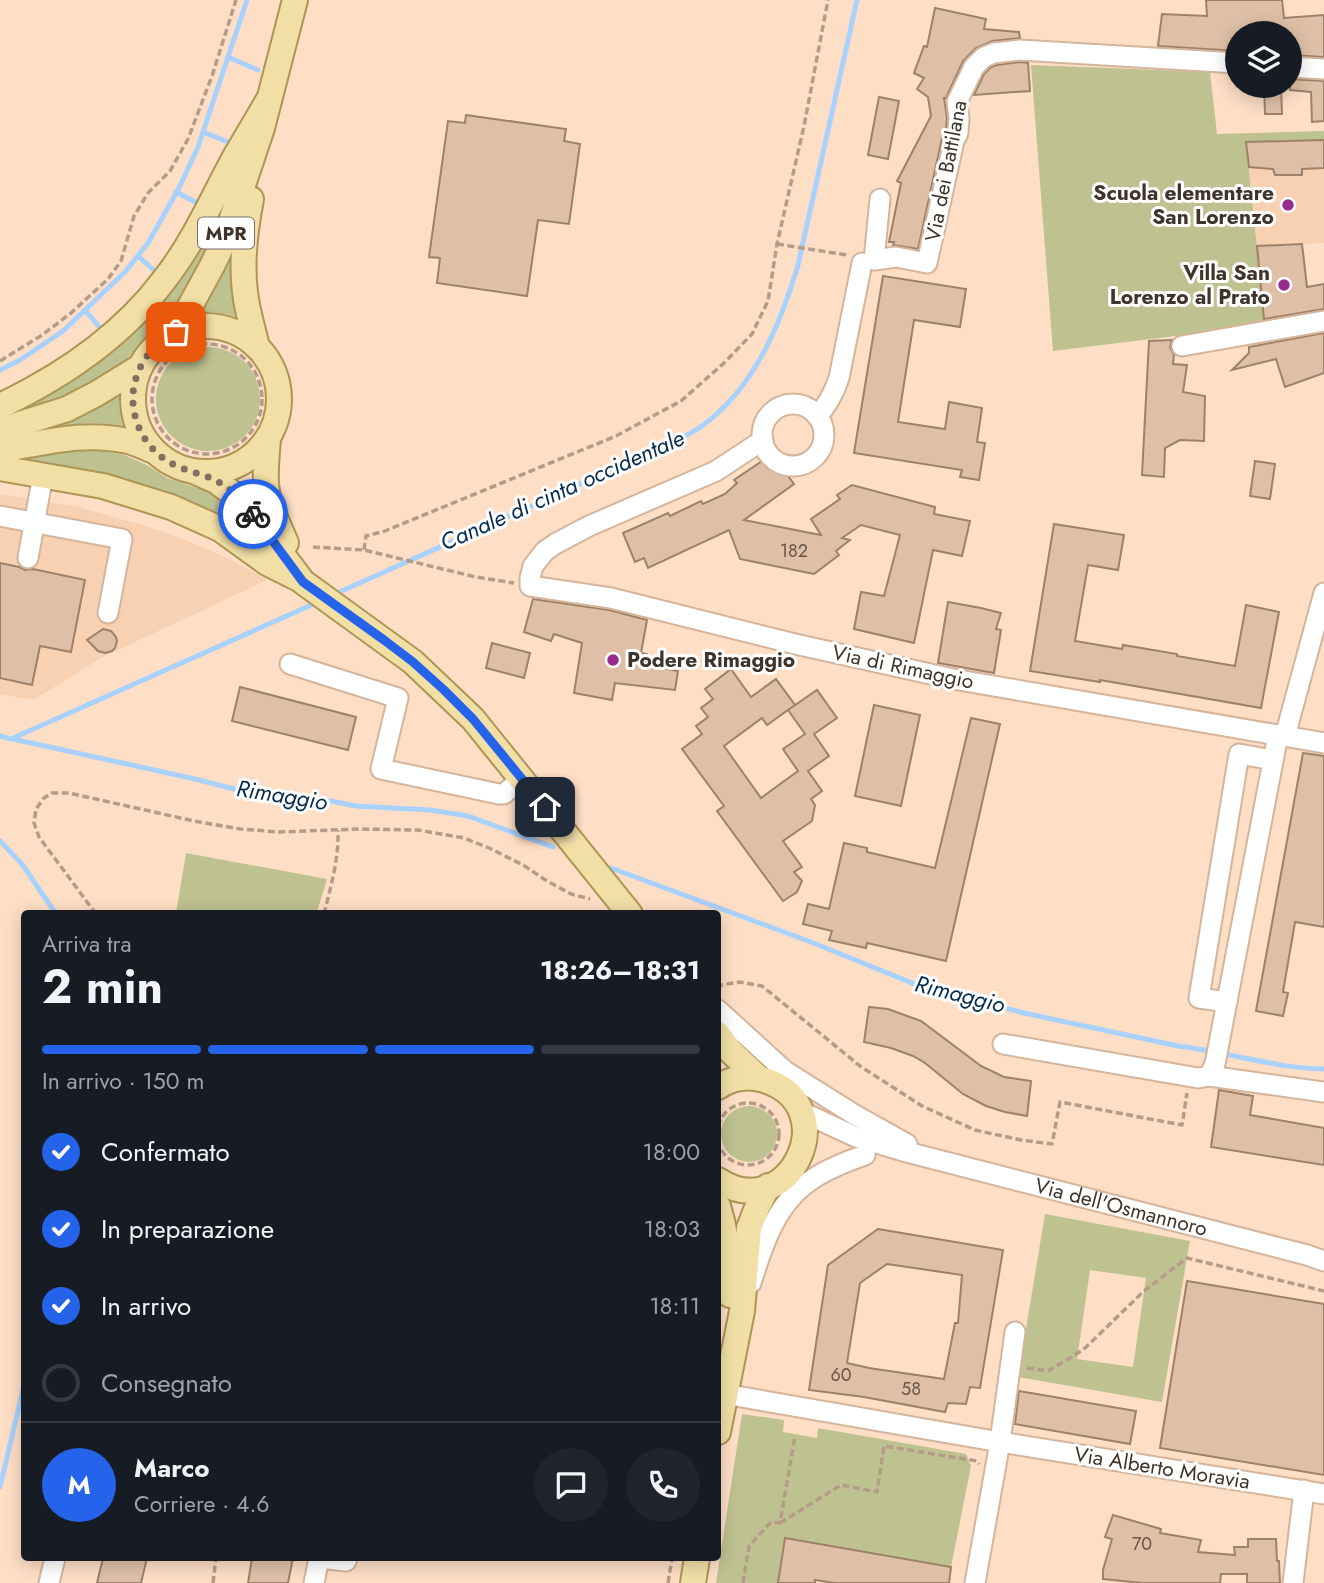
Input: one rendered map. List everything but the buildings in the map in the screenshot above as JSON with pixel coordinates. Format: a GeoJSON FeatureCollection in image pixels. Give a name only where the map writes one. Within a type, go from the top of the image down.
{"type":"FeatureCollection","features":[{"type":"Feature","properties":{"kind":"main road","name":"MPR"},"geometry":{"type":"LineString","coordinates":[[257,346],[245,296],[244,241],[262,128],[295,0]]}},
{"type":"Feature","properties":{"kind":"main road","name":"MPR"},"geometry":{"type":"LineString","coordinates":[[0,406],[41,386],[76,364],[123,326],[164,281],[191,240],[269,99]]}},
{"type":"Feature","properties":{"kind":"main road","name":"MPR"},"geometry":{"type":"LineString","coordinates":[[176,332],[225,239],[262,128]]}},
{"type":"Feature","properties":{"kind":"main road"},"geometry":{"type":"LineString","coordinates":[[200,326],[225,328],[257,346],[272,367],[279,391],[274,428],[252,456],[232,468],[197,472],[169,463],[154,451],[139,429],[133,391],[140,367],[155,346],[176,332],[200,326]]}},
{"type":"Feature","properties":{"kind":"main road"},"geometry":{"type":"LineString","coordinates":[[0,430],[67,409],[140,367]]}},
{"type":"Feature","properties":{"kind":"main road"},"geometry":{"type":"LineString","coordinates":[[0,450],[86,436],[131,442],[154,451]]}},
{"type":"Feature","properties":{"kind":"main road"},"geometry":{"type":"LineString","coordinates":[[268,438],[265,466],[271,506],[288,548],[307,584]]}},
{"type":"Feature","properties":{"kind":"main road"},"geometry":{"type":"LineString","coordinates":[[0,468],[103,486],[182,512],[220,529],[267,563],[307,584],[413,662],[473,719],[573,843],[612,900]]}},
{"type":"Feature","properties":{"kind":"main road"},"geometry":{"type":"LineString","coordinates":[[197,472],[216,481],[240,499],[307,584]]}},
{"type":"Feature","properties":{"kind":"main road","name":"Via dell'Osmannoro"},"geometry":{"type":"LineString","coordinates":[[721,1038],[729,1050],[759,1078],[784,1090],[800,1111]]}},
{"type":"Feature","properties":{"kind":"main road"},"geometry":{"type":"LineString","coordinates":[[721,1086],[734,1079],[759,1078]]}},
{"type":"Feature","properties":{"kind":"main road"},"geometry":{"type":"LineString","coordinates":[[791,1171],[804,1143],[805,1132],[800,1111]]}},
{"type":"Feature","properties":{"kind":"main road","name":"Via dell'Osmannoro"},"geometry":{"type":"LineString","coordinates":[[768,1186],[791,1171]]}},
{"type":"Feature","properties":{"kind":"main road"},"geometry":{"type":"LineString","coordinates":[[721,1182],[732,1187],[750,1190],[768,1186]]}},
{"type":"Feature","properties":{"kind":"main road"},"geometry":{"type":"LineString","coordinates":[[721,1412],[742,1311],[749,1228],[768,1186]]}},
{"type":"Feature","properties":{"kind":"main road"},"geometry":{"type":"LineString","coordinates":[[721,1217],[730,1280],[730,1308],[721,1412]]}},
{"type":"Feature","properties":{"kind":"main road"},"geometry":{"type":"LineString","coordinates":[[693,1583],[697,1561]]}},
{"type":"Feature","properties":{"kind":"street","name":"Via dei Battilana"},"geometry":{"type":"LineString","coordinates":[[880,199],[874,260],[896,257],[927,263],[958,133],[957,102],[974,67],[984,57],[994,53],[1020,50],[1225,63]]}},
{"type":"Feature","properties":{"kind":"street"},"geometry":{"type":"LineString","coordinates":[[1302,68],[1324,69]]}},
{"type":"Feature","properties":{"kind":"street"},"geometry":{"type":"LineString","coordinates":[[817,416],[826,408],[835,392],[862,262]]}},
{"type":"Feature","properties":{"kind":"street"},"geometry":{"type":"LineString","coordinates":[[1182,346],[1324,321]]}},
{"type":"Feature","properties":{"kind":"street"},"geometry":{"type":"LineString","coordinates":[[791,404],[810,409],[817,416],[824,435],[818,454],[810,461],[791,466],[773,458],[766,450],[763,430],[772,412],[791,404]]}},
{"type":"Feature","properties":{"kind":"street"},"geometry":{"type":"LineString","coordinates":[[530,586],[533,566],[545,551],[555,544],[589,526],[716,471],[763,440]]}},
{"type":"Feature","properties":{"kind":"street"},"geometry":{"type":"LineString","coordinates":[[28,558],[43,475]]}},
{"type":"Feature","properties":{"kind":"street"},"geometry":{"type":"LineString","coordinates":[[0,516],[122,539],[108,613]]}},
{"type":"Feature","properties":{"kind":"street","name":"Via di Rimaggio"},"geometry":{"type":"LineString","coordinates":[[530,586],[611,598],[953,679],[1324,743]]}},
{"type":"Feature","properties":{"kind":"street"},"geometry":{"type":"LineString","coordinates":[[1212,1070],[1273,760],[1324,593]]}},
{"type":"Feature","properties":{"kind":"street"},"geometry":{"type":"LineString","coordinates":[[290,664],[398,698],[381,769],[499,794],[504,794],[522,778]]}},
{"type":"Feature","properties":{"kind":"street"},"geometry":{"type":"LineString","coordinates":[[1227,1002],[1199,998],[1239,754],[1273,760]]}},
{"type":"Feature","properties":{"kind":"street","name":"Via dell'Osmannoro"},"geometry":{"type":"LineString","coordinates":[[721,1013],[785,1070],[855,1115],[936,1159]]}},
{"type":"Feature","properties":{"kind":"street"},"geometry":{"type":"LineString","coordinates":[[1003,1044],[1189,1077],[1198,1078],[1212,1070],[1324,1092]]}},
{"type":"Feature","properties":{"kind":"street","name":"Via dell'Osmannoro"},"geometry":{"type":"LineString","coordinates":[[800,1111],[856,1137],[903,1152],[1318,1257]]}},
{"type":"Feature","properties":{"kind":"street","name":"Via dell'Osmannoro"},"geometry":{"type":"LineString","coordinates":[[791,1171],[808,1162],[827,1158],[903,1152]]}},
{"type":"Feature","properties":{"kind":"street"},"geometry":{"type":"LineString","coordinates":[[742,1311],[769,1229],[783,1205],[800,1188],[822,1173],[864,1155]]}},
{"type":"Feature","properties":{"kind":"street"},"geometry":{"type":"LineString","coordinates":[[975,1583],[1016,1332]]}},
{"type":"Feature","properties":{"kind":"street","name":"Via Alberto Moravia"},"geometry":{"type":"LineString","coordinates":[[721,1412],[1000,1442],[1324,1494]]}},
{"type":"Feature","properties":{"kind":"street"},"geometry":{"type":"LineString","coordinates":[[1293,1583],[1304,1490]]}},
{"type":"Feature","properties":{"kind":"street"},"geometry":{"type":"LineString","coordinates":[[49,1583],[54,1561]]}},
{"type":"Feature","properties":{"kind":"street"},"geometry":{"type":"LineString","coordinates":[[314,1583],[318,1561]]}},
{"type":"Feature","properties":{"kind":"path"},"geometry":{"type":"LineString","coordinates":[[0,361],[71,313],[108,279],[121,261],[134,216],[148,194],[170,171],[188,139],[212,76],[236,0]]}},
{"type":"Feature","properties":{"kind":"path"},"geometry":{"type":"LineString","coordinates":[[364,550],[366,536],[385,531],[616,436],[681,401],[752,334],[768,301],[777,244],[804,126],[828,0]]}},
{"type":"Feature","properties":{"kind":"path"},"geometry":{"type":"LineString","coordinates":[[777,244],[834,253]]}},
{"type":"Feature","properties":{"kind":"path"},"geometry":{"type":"LineString","coordinates":[[199,344],[217,345],[233,351],[248,362],[258,377],[262,395],[261,414],[253,431],[240,444],[223,453],[205,455],[186,451],[170,442],[159,427],[152,410],[152,392],[157,375],[167,360],[181,350],[199,344]]}},
{"type":"Feature","properties":{"kind":"path"},"geometry":{"type":"LineString","coordinates":[[313,547],[364,550],[477,577],[530,586]]}},
{"type":"Feature","properties":{"kind":"path"},"geometry":{"type":"LineString","coordinates":[[93,910],[40,837],[34,823],[36,809],[44,798],[52,793],[69,793],[240,829],[279,832],[338,829],[418,830],[464,838],[523,865],[571,894],[612,900]]}},
{"type":"Feature","properties":{"kind":"path"},"geometry":{"type":"LineString","coordinates":[[325,910],[334,875],[338,829]]}},
{"type":"Feature","properties":{"kind":"path"},"geometry":{"type":"LineString","coordinates":[[721,985],[740,982],[762,986],[860,1066],[922,1106],[975,1130],[1021,1140],[1052,1144],[1060,1102],[1181,1125],[1189,1077]]}},
{"type":"Feature","properties":{"kind":"path"},"geometry":{"type":"LineString","coordinates":[[721,1119],[737,1105],[757,1104],[774,1116],[779,1136],[772,1154],[756,1164],[737,1162],[721,1146]]}},
{"type":"Feature","properties":{"kind":"path"},"geometry":{"type":"LineString","coordinates":[[1011,1367],[1048,1371],[1083,1350],[1144,1291],[1187,1258],[1324,1291]]}},
{"type":"Feature","properties":{"kind":"path"},"geometry":{"type":"LineString","coordinates":[[780,1523],[795,1436]]}},
{"type":"Feature","properties":{"kind":"path"},"geometry":{"type":"LineString","coordinates":[[743,1583],[749,1546],[771,1522],[780,1523],[841,1485],[877,1492],[884,1446],[977,1461],[980,1465]]}},
{"type":"Feature","properties":{"kind":"path"},"geometry":{"type":"LineString","coordinates":[[213,1583],[216,1561]]}},
{"type":"Feature","properties":{"kind":"path"},"geometry":{"type":"LineString","coordinates":[[668,1583],[672,1561]]}},
{"type":"Feature","properties":{"kind":"shaded area","name":"Scuola elementare San Lorenzo"},"geometry":{"type":"Polygon","coordinates":[[[1324,140],[1324,243],[1257,246],[1246,142],[1324,140]]]}},
{"type":"Feature","properties":{"kind":"shaded area"},"geometry":{"type":"Polygon","coordinates":[[[0,494],[78,507],[143,525],[227,558],[267,580],[103,657],[33,700],[0,694],[0,494]]]}},
{"type":"Feature","properties":{"kind":"green space"},"geometry":{"type":"Polygon","coordinates":[[[1031,65],[1210,72],[1217,134],[1324,131],[1324,140],[1246,142],[1265,325],[1053,351],[1031,65]]]}},
{"type":"Feature","properties":{"kind":"green space"},"geometry":{"type":"Polygon","coordinates":[[[214,215],[219,217],[214,233],[189,290],[119,368],[99,383],[25,417],[0,414],[44,393],[214,215]]]}},
{"type":"Feature","properties":{"kind":"green space"},"geometry":{"type":"Polygon","coordinates":[[[232,249],[241,319],[220,313],[199,313],[232,249]]]}},
{"type":"Feature","properties":{"kind":"green space"},"geometry":{"type":"Polygon","coordinates":[[[208,347],[228,351],[245,362],[256,379],[260,399],[256,419],[245,436],[228,447],[208,451],[188,447],[171,436],[160,419],[156,399],[160,379],[171,362],[188,351],[208,347]]]}},
{"type":"Feature","properties":{"kind":"green space"},"geometry":{"type":"Polygon","coordinates":[[[121,391],[119,403],[123,426],[82,424],[16,437],[121,391]]]}},
{"type":"Feature","properties":{"kind":"green space"},"geometry":{"type":"Polygon","coordinates":[[[86,450],[124,455],[167,478],[206,488],[229,500],[218,518],[6,457],[86,450]]]}},
{"type":"Feature","properties":{"kind":"green space"},"geometry":{"type":"Polygon","coordinates":[[[186,853],[327,879],[318,910],[176,910],[186,853]]]}},
{"type":"Feature","properties":{"kind":"green space"},"geometry":{"type":"Polygon","coordinates":[[[749,1106],[760,1108],[769,1114],[775,1123],[775,1145],[769,1154],[760,1160],[749,1162],[738,1160],[729,1154],[723,1145],[721,1134],[723,1123],[729,1114],[738,1108],[749,1106]]]}},
{"type":"Feature","properties":{"kind":"green space"},"geometry":{"type":"Polygon","coordinates":[[[1045,1214],[1190,1241],[1162,1402],[1018,1377],[1045,1214]],[[1090,1270],[1077,1359],[1133,1367],[1146,1278],[1090,1270]]]}},
{"type":"Feature","properties":{"kind":"green space"},"geometry":{"type":"Polygon","coordinates":[[[742,1414],[784,1420],[783,1432],[817,1438],[818,1428],[966,1454],[971,1466],[951,1567],[786,1539],[778,1583],[716,1583],[742,1414]]]}},
{"type":"Feature","properties":{"kind":"waterway"},"geometry":{"type":"LineString","coordinates":[[0,370],[63,331],[125,272],[148,243],[198,147],[247,0]]}},
{"type":"Feature","properties":{"kind":"waterway","name":"Canale di cinta occidentale"},"geometry":{"type":"LineString","coordinates":[[333,595],[685,436],[702,426],[737,393],[751,374],[774,332],[798,265],[857,0]]}},
{"type":"Feature","properties":{"kind":"waterway"},"geometry":{"type":"LineString","coordinates":[[228,57],[258,70]]}},
{"type":"Feature","properties":{"kind":"waterway"},"geometry":{"type":"LineString","coordinates":[[203,132],[228,142]]}},
{"type":"Feature","properties":{"kind":"waterway"},"geometry":{"type":"LineString","coordinates":[[176,192],[201,205]]}},
{"type":"Feature","properties":{"kind":"waterway"},"geometry":{"type":"LineString","coordinates":[[138,256],[156,272]]}},
{"type":"Feature","properties":{"kind":"waterway"},"geometry":{"type":"LineString","coordinates":[[85,310],[101,329]]}},
{"type":"Feature","properties":{"kind":"waterway","name":"Canale di cinta occidentale"},"geometry":{"type":"LineString","coordinates":[[0,736],[11,739],[318,602]]}},
{"type":"Feature","properties":{"kind":"waterway","name":"Rimaggio"},"geometry":{"type":"LineString","coordinates":[[13,739],[287,799],[430,810],[468,816],[553,847]]}},
{"type":"Feature","properties":{"kind":"waterway"},"geometry":{"type":"LineString","coordinates":[[0,841],[22,864],[53,910]]}},
{"type":"Feature","properties":{"kind":"waterway","name":"Rimaggio"},"geometry":{"type":"LineString","coordinates":[[611,868],[811,942],[912,983],[1024,1013],[1178,1046],[1287,1066],[1324,1069]]}},
{"type":"Feature","properties":{"kind":"waterway"},"geometry":{"type":"LineString","coordinates":[[0,1487],[21,1398]]}},
{"type":"Feature","properties":{"kind":"way so far"},"geometry":{"type":"LineString","coordinates":[[176,332],[165,338],[146,356],[135,379],[133,404],[139,429],[154,451],[169,463],[197,472],[227,487],[253,514]]}},
{"type":"Feature","properties":{"kind":"place","name":"Scuola elementare San Lorenzo"},"geometry":{"type":"Point","coordinates":[1288,205]}},
{"type":"Feature","properties":{"kind":"place","name":"Villa San Lorenzo al Prato"},"geometry":{"type":"Point","coordinates":[1284,285]}},
{"type":"Feature","properties":{"kind":"place","name":"Podere Rimaggio"},"geometry":{"type":"Point","coordinates":[613,660]}},
{"type":"Feature","properties":{"kind":"route"},"geometry":{"type":"LineString","coordinates":[[253,514],[303,582],[413,662],[444,690],[473,719],[545,807]]}}]}
